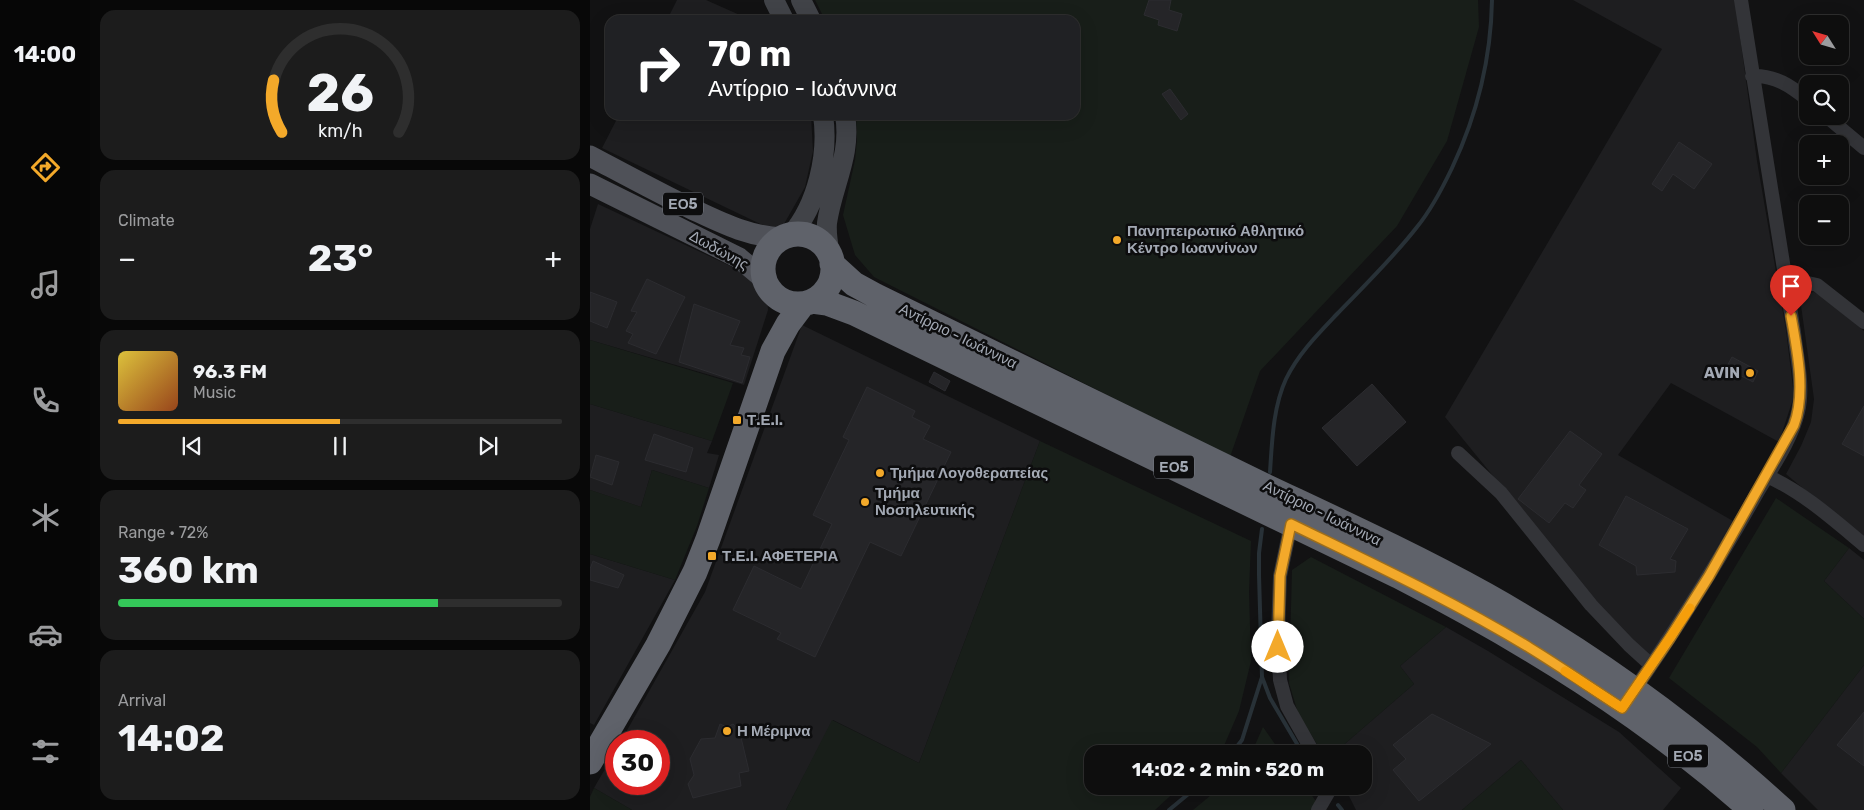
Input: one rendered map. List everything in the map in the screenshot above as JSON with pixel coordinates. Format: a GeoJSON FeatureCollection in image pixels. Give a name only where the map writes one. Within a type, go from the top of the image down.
{"type":"FeatureCollection","features":[{"type":"Feature","properties":{"kind":"highway","name":"ΕΟ5"},"geometry":{"type":"LineString","coordinates":[[786,237],[800,234],[818,240],[825,247],[831,259]]}},
{"type":"Feature","properties":{"kind":"highway"},"geometry":{"type":"LineString","coordinates":[[773,351],[777,319],[776,306],[763,270],[768,251],[786,237]]}},
{"type":"Feature","properties":{"kind":"highway"},"geometry":{"type":"LineString","coordinates":[[590,762],[658,644],[695,572],[773,351],[788,324],[807,302],[820,296],[830,282],[831,259]]}},
{"type":"Feature","properties":{"kind":"highway","name":"Αντίρριο - Ιωάννινα"},"geometry":{"type":"LineString","coordinates":[[831,259],[854,284],[876,296],[1483,594],[1596,662],[1628,698],[1689,757],[1750,810]]}},
{"type":"Feature","properties":{"kind":"highway","name":"ΕΟ5"},"geometry":{"type":"LineString","coordinates":[[768,285],[785,302],[807,302]]}},
{"type":"Feature","properties":{"kind":"highway","name":"Αντίρριο - Ιωάννινα"},"geometry":{"type":"LineString","coordinates":[[807,302],[828,303],[854,312],[1398,576],[1489,624],[1529,648],[1698,736],[1784,810]]}},
{"type":"Feature","properties":{"kind":"main road"},"geometry":{"type":"LineString","coordinates":[[774,0],[782,15]]}},
{"type":"Feature","properties":{"kind":"main road"},"geometry":{"type":"LineString","coordinates":[[801,0],[808,15]]}},
{"type":"Feature","properties":{"kind":"main road"},"geometry":{"type":"LineString","coordinates":[[786,237],[805,215],[819,174],[825,139],[823,120]]}},
{"type":"Feature","properties":{"kind":"main road"},"geometry":{"type":"LineString","coordinates":[[831,259],[827,236],[828,223],[846,142],[845,120]]}},
{"type":"Feature","properties":{"kind":"main road","name":"Δωδώνης"},"geometry":{"type":"LineString","coordinates":[[590,156],[673,200],[736,229],[764,237],[786,237]]}},
{"type":"Feature","properties":{"kind":"main road","name":"Δωδώνης"},"geometry":{"type":"LineString","coordinates":[[590,184],[739,258],[768,285]]}},
{"type":"Feature","properties":{"kind":"street"},"geometry":{"type":"LineString","coordinates":[[1628,698],[1709,576],[1767,476],[1792,430],[1798,414],[1800,400],[1794,332],[1741,0]]}},
{"type":"Feature","properties":{"kind":"street"},"geometry":{"type":"LineString","coordinates":[[1752,76],[1783,82],[1799,94]]}},
{"type":"Feature","properties":{"kind":"street"},"geometry":{"type":"LineString","coordinates":[[1837,125],[1864,148]]}},
{"type":"Feature","properties":{"kind":"street"},"geometry":{"type":"LineString","coordinates":[[1786,282],[1803,282],[1816,285],[1864,322]]}},
{"type":"Feature","properties":{"kind":"street"},"geometry":{"type":"LineString","coordinates":[[1458,453],[1501,493],[1592,606],[1651,665]]}},
{"type":"Feature","properties":{"kind":"street"},"geometry":{"type":"LineString","coordinates":[[1767,476],[1790,487],[1864,545]]}},
{"type":"Feature","properties":{"kind":"street"},"geometry":{"type":"LineString","coordinates":[[1291,524],[1280,576],[1278,634],[1280,680],[1287,706],[1309,745]]}},
{"type":"Feature","properties":{"kind":"street"},"geometry":{"type":"LineString","coordinates":[[1318,810],[1327,795]]}},
{"type":"Feature","properties":{"kind":"shaded area"},"geometry":{"type":"Polygon","coordinates":[[[677,0],[706,0],[740,15],[670,15],[677,0]]]}},
{"type":"Feature","properties":{"kind":"shaded area","name":"Πανηπειρωτικό Αθλητικό Κέντρο Ιωαννίνων"},"geometry":{"type":"Polygon","coordinates":[[[815,0],[1478,0],[1479,27],[1447,141],[1397,226],[1260,371],[1230,457],[874,277],[855,255],[843,215],[855,160],[856,120],[1080,120],[1080,15],[822,15],[815,0]]]}},
{"type":"Feature","properties":{"kind":"shaded area"},"geometry":{"type":"Polygon","coordinates":[[[1573,0],[1735,0],[1757,161],[1786,330],[1794,396],[1779,442],[1671,383],[1618,455],[1733,521],[1651,659],[1617,628],[1445,417],[1662,49],[1573,0]]]}},
{"type":"Feature","properties":{"kind":"shaded area"},"geometry":{"type":"Polygon","coordinates":[[[616,120],[811,120],[813,151],[805,187],[784,224],[780,228],[773,230],[602,148],[616,120]]]}},
{"type":"Feature","properties":{"kind":"shaded area"},"geometry":{"type":"Polygon","coordinates":[[[598,204],[758,279],[767,294],[768,310],[744,385],[590,340],[590,229],[598,204]]]}},
{"type":"Feature","properties":{"kind":"shaded area"},"geometry":{"type":"Polygon","coordinates":[[[1814,292],[1823,297],[1864,331],[1864,540],[1786,474],[1811,422],[1814,399],[1800,298],[1805,294],[1814,292]]]}},
{"type":"Feature","properties":{"kind":"shaded area"},"geometry":{"type":"Polygon","coordinates":[[[802,325],[1040,441],[919,763],[833,720],[786,810],[632,810],[606,795],[670,795],[670,730],[627,730],[705,592],[802,325]]]}},
{"type":"Feature","properties":{"kind":"shaded area"},"geometry":{"type":"Polygon","coordinates":[[[590,340],[733,383],[712,441],[590,404],[590,340]]]}},
{"type":"Feature","properties":{"kind":"shaded area"},"geometry":{"type":"Polygon","coordinates":[[[590,404],[712,441],[707,453],[719,455],[709,488],[652,470],[641,507],[590,490],[590,404]]]}},
{"type":"Feature","properties":{"kind":"shaded area"},"geometry":{"type":"Polygon","coordinates":[[[1040,441],[1251,541],[1249,592],[1251,661],[1239,711],[1224,745],[1084,745],[1084,795],[1171,795],[1155,810],[786,810],[832,720],[919,763],[1040,441]]]}},
{"type":"Feature","properties":{"kind":"shaded area"},"geometry":{"type":"Polygon","coordinates":[[[652,470],[709,488],[697,526],[675,580],[590,554],[590,490],[641,507],[652,470]]]}},
{"type":"Feature","properties":{"kind":"shaded area"},"geometry":{"type":"Polygon","coordinates":[[[1776,498],[1849,548],[1824,581],[1864,619],[1864,665],[1781,773],[1757,747],[1669,678],[1776,498]]]}},
{"type":"Feature","properties":{"kind":"shaded area"},"geometry":{"type":"Polygon","coordinates":[[[1849,548],[1864,560],[1864,619],[1824,581],[1849,548]]]}},
{"type":"Feature","properties":{"kind":"shaded area"},"geometry":{"type":"Polygon","coordinates":[[[590,554],[675,580],[594,725],[590,723],[590,554]]]}},
{"type":"Feature","properties":{"kind":"shaded area"},"geometry":{"type":"Polygon","coordinates":[[[1311,557],[1446,627],[1400,666],[1414,684],[1343,745],[1318,745],[1298,713],[1289,683],[1292,570],[1311,557]]]}},
{"type":"Feature","properties":{"kind":"shaded area"},"geometry":{"type":"Polygon","coordinates":[[[1446,627],[1619,732],[1681,788],[1663,810],[1563,810],[1521,760],[1462,810],[1356,810],[1348,795],[1372,795],[1372,745],[1343,745],[1414,684],[1400,666],[1446,627]]]}},
{"type":"Feature","properties":{"kind":"shaded area"},"geometry":{"type":"Polygon","coordinates":[[[1864,665],[1864,810],[1818,810],[1781,773],[1864,665]]]}},
{"type":"Feature","properties":{"kind":"shaded area"},"geometry":{"type":"Polygon","coordinates":[[[1263,727],[1276,745],[1255,745],[1263,727]]]}},
{"type":"Feature","properties":{"kind":"shaded area"},"geometry":{"type":"Polygon","coordinates":[[[1521,760],[1563,810],[1462,810],[1521,760]]]}},
{"type":"Feature","properties":{"kind":"shaded area"},"geometry":{"type":"Polygon","coordinates":[[[605,769],[605,794],[594,788],[605,769]]]}},
{"type":"Feature","properties":{"kind":"shaded area"},"geometry":{"type":"Polygon","coordinates":[[[594,788],[632,810],[590,810],[590,797],[594,788]]]}},
{"type":"Feature","properties":{"kind":"shaded area"},"geometry":{"type":"Polygon","coordinates":[[[1211,795],[1312,795],[1318,804],[1314,810],[1193,810],[1211,795]]]}},
{"type":"Feature","properties":{"kind":"building"},"geometry":{"type":"Polygon","coordinates":[[[1149,0],[1171,0],[1169,10],[1182,14],[1177,31],[1158,25],[1159,20],[1144,15],[1149,0]]]}},
{"type":"Feature","properties":{"kind":"building"},"geometry":{"type":"Polygon","coordinates":[[[1170,89],[1188,114],[1181,120],[1162,94],[1170,89]]]}},
{"type":"Feature","properties":{"kind":"building"},"geometry":{"type":"Polygon","coordinates":[[[1679,142],[1712,164],[1694,189],[1673,174],[1662,191],[1652,184],[1679,142]]]}},
{"type":"Feature","properties":{"kind":"building"},"geometry":{"type":"Polygon","coordinates":[[[647,279],[685,297],[656,354],[628,343],[633,334],[626,331],[637,312],[631,311],[647,279]]]}},
{"type":"Feature","properties":{"kind":"building"},"geometry":{"type":"Polygon","coordinates":[[[590,292],[617,302],[607,328],[590,321],[590,292]]]}},
{"type":"Feature","properties":{"kind":"building"},"geometry":{"type":"Polygon","coordinates":[[[694,304],[740,321],[730,345],[744,348],[741,355],[750,357],[742,383],[679,362],[694,304]]]}},
{"type":"Feature","properties":{"kind":"building"},"geometry":{"type":"Polygon","coordinates":[[[1732,357],[1758,371],[1753,382],[1726,368],[1732,357]]]}},
{"type":"Feature","properties":{"kind":"building"},"geometry":{"type":"Polygon","coordinates":[[[934,372],[950,381],[945,391],[929,382],[934,372]]]}},
{"type":"Feature","properties":{"kind":"building"},"geometry":{"type":"Polygon","coordinates":[[[1372,384],[1406,422],[1357,466],[1322,428],[1372,384]]]}},
{"type":"Feature","properties":{"kind":"building"},"geometry":{"type":"Polygon","coordinates":[[[867,387],[915,411],[912,417],[930,426],[923,439],[951,452],[901,556],[870,542],[815,657],[777,639],[781,633],[733,610],[754,566],[801,589],[832,524],[813,515],[849,440],[843,437],[867,387]]]}},
{"type":"Feature","properties":{"kind":"building"},"geometry":{"type":"Polygon","coordinates":[[[1864,406],[1864,456],[1842,444],[1864,406]]]}},
{"type":"Feature","properties":{"kind":"building"},"geometry":{"type":"Polygon","coordinates":[[[1570,431],[1602,454],[1579,485],[1586,490],[1573,508],[1565,503],[1549,523],[1518,499],[1570,431]]]}},
{"type":"Feature","properties":{"kind":"building"},"geometry":{"type":"Polygon","coordinates":[[[654,434],[693,448],[686,472],[645,460],[654,434]]]}},
{"type":"Feature","properties":{"kind":"building"},"geometry":{"type":"Polygon","coordinates":[[[596,455],[619,462],[612,485],[590,477],[596,455]]]}},
{"type":"Feature","properties":{"kind":"building"},"geometry":{"type":"Polygon","coordinates":[[[1626,496],[1688,529],[1670,559],[1676,561],[1675,572],[1637,575],[1636,566],[1599,545],[1626,496]]]}},
{"type":"Feature","properties":{"kind":"building"},"geometry":{"type":"Polygon","coordinates":[[[593,561],[624,575],[618,588],[590,580],[590,569],[593,561]]]}},
{"type":"Feature","properties":{"kind":"building"},"geometry":{"type":"Polygon","coordinates":[[[1864,712],[1864,766],[1837,745],[1864,712]]]}},
{"type":"Feature","properties":{"kind":"building"},"geometry":{"type":"Polygon","coordinates":[[[1432,714],[1491,744],[1419,801],[1393,770],[1406,759],[1393,745],[1432,714]]]}},
{"type":"Feature","properties":{"kind":"building"},"geometry":{"type":"Polygon","coordinates":[[[720,724],[727,727],[733,724],[739,729],[749,771],[739,773],[741,786],[693,798],[688,784],[694,775],[690,759],[701,739],[715,738],[720,724]]]}},
{"type":"Feature","properties":{"kind":"waterway"},"geometry":{"type":"LineString","coordinates":[[1270,472],[1278,401],[1291,370],[1316,337],[1388,261],[1417,227],[1436,199],[1452,168],[1469,128],[1481,86],[1489,44],[1492,0]]}},
{"type":"Feature","properties":{"kind":"waterway"},"geometry":{"type":"LineString","coordinates":[[1262,529],[1259,553],[1262,677],[1270,698],[1298,745]]}},
{"type":"Feature","properties":{"kind":"waterway"},"geometry":{"type":"LineString","coordinates":[[1238,745],[1242,740],[1262,677]]}},
{"type":"Feature","properties":{"kind":"waterway"},"geometry":{"type":"LineString","coordinates":[[1169,810],[1187,795]]}},
{"type":"Feature","properties":{"kind":"waterway"},"geometry":{"type":"LineString","coordinates":[[1338,805],[1342,810]]}},
{"type":"Feature","properties":{"kind":"slow traffic"},"geometry":{"type":"LineString","coordinates":[[1565,671],[1622,708],[1690,608]]}},
{"type":"Feature","properties":{"kind":"place","name":"Πανηπειρωτικό Αθλητικό Κέντρο Ιωαννίνων"},"geometry":{"type":"Point","coordinates":[1117,240]}},
{"type":"Feature","properties":{"kind":"place","name":"AVIN"},"geometry":{"type":"Point","coordinates":[1750,373]}},
{"type":"Feature","properties":{"kind":"place","name":"Τ.Ε.Ι."},"geometry":{"type":"Point","coordinates":[737,420]}},
{"type":"Feature","properties":{"kind":"place","name":"Τμήμα Λογοθεραπείας"},"geometry":{"type":"Point","coordinates":[880,473]}},
{"type":"Feature","properties":{"kind":"place","name":"Τμήμα Νοσηλευτικής"},"geometry":{"type":"Point","coordinates":[865,502]}},
{"type":"Feature","properties":{"kind":"place","name":"Τ.Ε.Ι. ΑΦΕΤΕΡΙΑ"},"geometry":{"type":"Point","coordinates":[712,556]}},
{"type":"Feature","properties":{"kind":"place","name":"Η Μέριμνα"},"geometry":{"type":"Point","coordinates":[727,731]}},
{"type":"Feature","properties":{"kind":"route"},"geometry":{"type":"LineString","coordinates":[[1278,647],[1280,576],[1291,524],[1456,606],[1529,648],[1622,708],[1670,638],[1709,576],[1794,425],[1798,414],[1800,387],[1791,316]]}}]}
